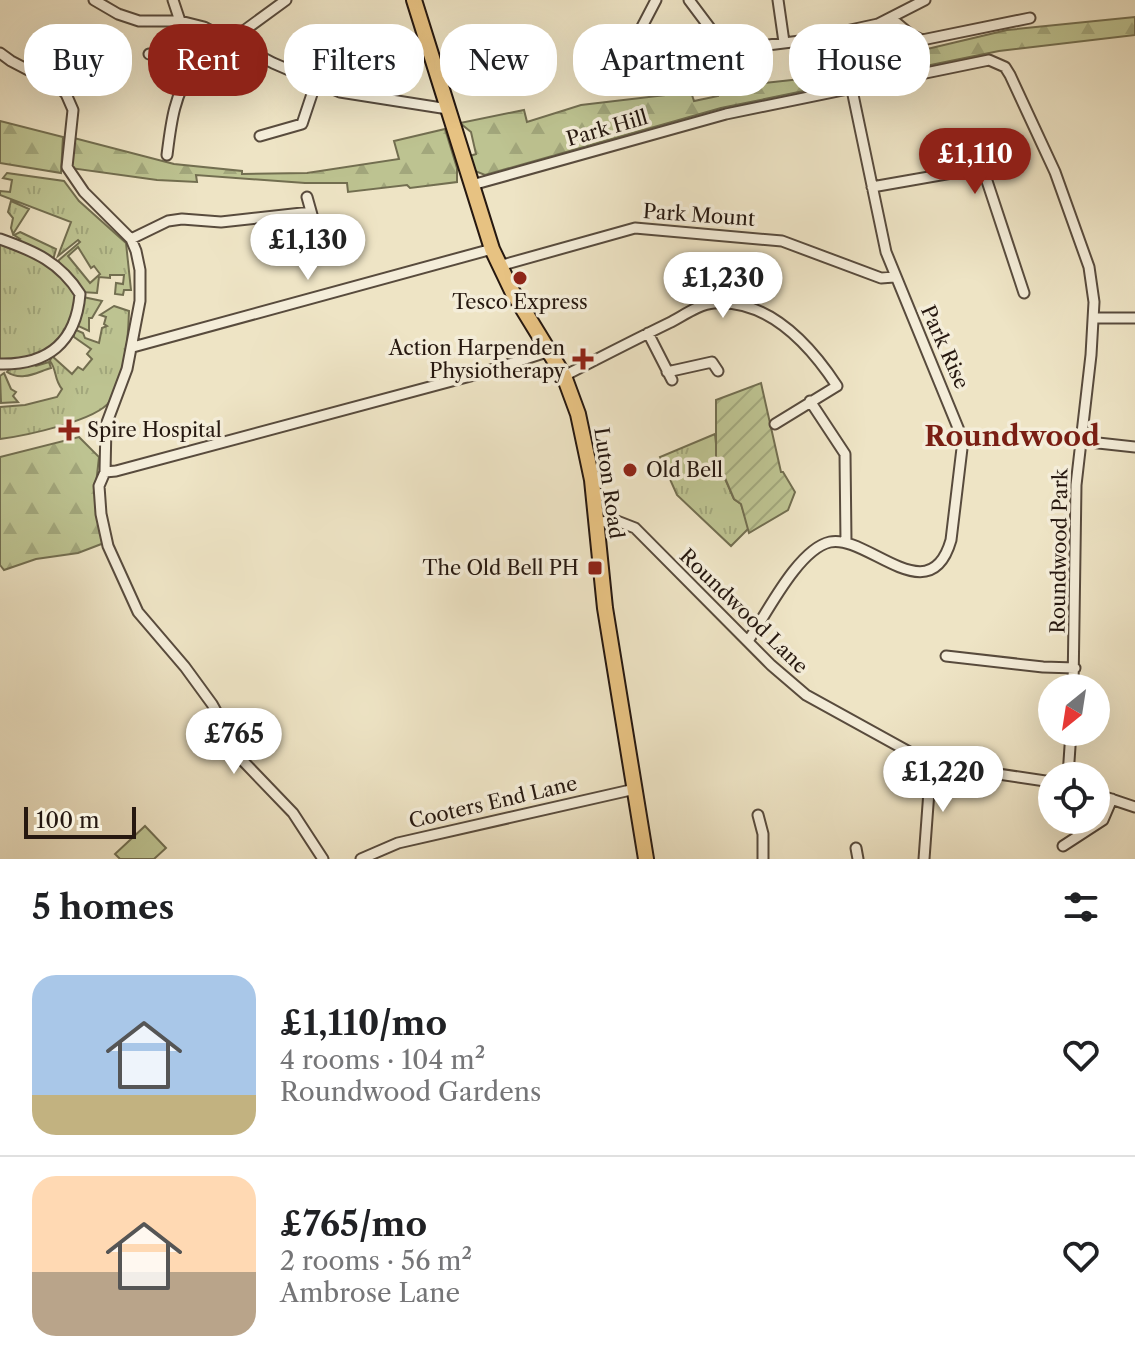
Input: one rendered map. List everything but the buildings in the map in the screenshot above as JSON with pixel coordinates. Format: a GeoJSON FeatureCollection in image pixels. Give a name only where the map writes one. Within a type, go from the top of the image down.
{"type":"FeatureCollection","features":[{"type":"Feature","properties":{"kind":"main road","name":"Luton Road"},"geometry":{"type":"LineString","coordinates":[[414,0],[440,83]]}},
{"type":"Feature","properties":{"kind":"main road","name":"Luton Road"},"geometry":{"type":"LineString","coordinates":[[444,96],[499,266],[564,376],[578,414],[588,455],[605,608],[646,859]]}},
{"type":"Feature","properties":{"kind":"street"},"geometry":{"type":"LineString","coordinates":[[94,0],[118,14],[139,21],[192,24]]}},
{"type":"Feature","properties":{"kind":"street"},"geometry":{"type":"LineString","coordinates":[[173,0],[180,21]]}},
{"type":"Feature","properties":{"kind":"street"},"geometry":{"type":"LineString","coordinates":[[252,24],[286,0]]}},
{"type":"Feature","properties":{"kind":"street"},"geometry":{"type":"LineString","coordinates":[[643,24],[656,0]]}},
{"type":"Feature","properties":{"kind":"street"},"geometry":{"type":"LineString","coordinates":[[689,0],[712,33],[724,44],[744,48],[878,24],[925,0]]}},
{"type":"Feature","properties":{"kind":"street"},"geometry":{"type":"LineString","coordinates":[[778,0],[784,42]]}},
{"type":"Feature","properties":{"kind":"street"},"geometry":{"type":"LineString","coordinates":[[892,19],[922,40],[1030,18]]}},
{"type":"Feature","properties":{"kind":"street"},"geometry":{"type":"LineString","coordinates":[[0,53],[57,85],[66,94],[73,110],[66,160],[73,178],[131,239],[140,270],[140,298],[133,347],[106,425],[105,472],[99,486],[106,540],[127,593],[138,612],[212,704],[244,762],[293,813],[323,859]]}},
{"type":"Feature","properties":{"kind":"street","name":"Park Hill"},"geometry":{"type":"LineString","coordinates":[[930,73],[989,60]]}},
{"type":"Feature","properties":{"kind":"street","name":"Roundwood Park"},"geometry":{"type":"LineString","coordinates":[[989,60],[1005,67],[1010,75],[1055,172],[1089,267],[1094,318],[1076,485],[1074,674]]}},
{"type":"Feature","properties":{"kind":"street"},"geometry":{"type":"LineString","coordinates":[[167,155],[178,96]]}},
{"type":"Feature","properties":{"kind":"street"},"geometry":{"type":"LineString","coordinates":[[260,136],[302,124],[311,96]]}},
{"type":"Feature","properties":{"kind":"street"},"geometry":{"type":"LineString","coordinates":[[363,96],[448,109]]}},
{"type":"Feature","properties":{"kind":"street","name":"Park Hill"},"geometry":{"type":"LineString","coordinates":[[472,185],[726,114],[820,96]]}},
{"type":"Feature","properties":{"kind":"street","name":"Park Rise"},"geometry":{"type":"LineString","coordinates":[[846,541],[902,569],[916,572],[938,563],[951,540],[963,440],[939,376],[894,277],[853,96]]}},
{"type":"Feature","properties":{"kind":"street"},"geometry":{"type":"LineString","coordinates":[[872,187],[969,170],[980,171],[986,178],[1024,293]]}},
{"type":"Feature","properties":{"kind":"street"},"geometry":{"type":"LineString","coordinates":[[307,197],[316,229]]}},
{"type":"Feature","properties":{"kind":"street"},"geometry":{"type":"LineString","coordinates":[[131,239],[168,221],[221,222],[311,212]]}},
{"type":"Feature","properties":{"kind":"street","name":"Park Mount"},"geometry":{"type":"LineString","coordinates":[[499,266],[635,228],[782,241],[881,278],[894,277]]}},
{"type":"Feature","properties":{"kind":"street"},"geometry":{"type":"LineString","coordinates":[[0,239],[46,258],[62,270],[80,294],[79,307],[69,332],[52,353],[19,365],[0,364]]}},
{"type":"Feature","properties":{"kind":"street"},"geometry":{"type":"LineString","coordinates":[[133,347],[492,249]]}},
{"type":"Feature","properties":{"kind":"street"},"geometry":{"type":"LineString","coordinates":[[564,376],[708,304],[730,304],[752,309],[791,331],[808,346],[837,386],[775,424]]}},
{"type":"Feature","properties":{"kind":"street"},"geometry":{"type":"LineString","coordinates":[[1094,318],[1135,318]]}},
{"type":"Feature","properties":{"kind":"street"},"geometry":{"type":"LineString","coordinates":[[648,333],[669,376],[715,366],[723,355]]}},
{"type":"Feature","properties":{"kind":"street"},"geometry":{"type":"LineString","coordinates":[[105,472],[478,374],[550,351]]}},
{"type":"Feature","properties":{"kind":"street"},"geometry":{"type":"LineString","coordinates":[[748,641],[802,560],[829,542],[846,541],[845,454],[810,401]]}},
{"type":"Feature","properties":{"kind":"street"},"geometry":{"type":"LineString","coordinates":[[1080,441],[1135,447]]}},
{"type":"Feature","properties":{"kind":"street","name":"Roundwood Lane"},"geometry":{"type":"LineString","coordinates":[[596,522],[617,521],[635,528],[806,695],[931,764],[1038,780]]}},
{"type":"Feature","properties":{"kind":"street"},"geometry":{"type":"LineString","coordinates":[[946,656],[1075,668]]}},
{"type":"Feature","properties":{"kind":"street"},"geometry":{"type":"LineString","coordinates":[[924,859],[931,764]]}},
{"type":"Feature","properties":{"kind":"street","name":"Cooters End Lane"},"geometry":{"type":"LineString","coordinates":[[361,859],[398,843],[635,789]]}},
{"type":"Feature","properties":{"kind":"street"},"geometry":{"type":"LineString","coordinates":[[1063,846],[1103,820],[1112,799],[1135,807]]}},
{"type":"Feature","properties":{"kind":"street"},"geometry":{"type":"LineString","coordinates":[[758,815],[763,834],[763,859]]}},
{"type":"Feature","properties":{"kind":"green space"},"geometry":{"type":"Polygon","coordinates":[[[1135,17],[1135,35],[999,51],[930,65],[930,48],[1007,30],[1135,17]]]}},
{"type":"Feature","properties":{"kind":"green space"},"geometry":{"type":"Polygon","coordinates":[[[789,80],[789,94],[721,108],[485,175],[475,171],[470,156],[476,154],[471,132],[460,123],[524,110],[527,122],[581,105],[657,96],[692,96],[694,101],[718,96],[773,96],[773,82],[789,80]]]}},
{"type":"Feature","properties":{"kind":"green space"},"geometry":{"type":"Polygon","coordinates":[[[0,121],[63,137],[61,173],[0,163],[0,121]]]}},
{"type":"Feature","properties":{"kind":"green space"},"geometry":{"type":"Polygon","coordinates":[[[445,129],[457,168],[457,182],[410,188],[407,185],[348,192],[347,183],[196,175],[197,182],[157,180],[70,168],[74,138],[174,164],[242,171],[242,174],[307,173],[399,159],[394,141],[445,129]]]}},
{"type":"Feature","properties":{"kind":"green space"},"geometry":{"type":"Polygon","coordinates":[[[7,173],[64,181],[79,201],[126,243],[131,290],[124,290],[123,295],[115,294],[116,283],[123,284],[124,275],[110,275],[110,278],[99,277],[97,293],[81,292],[58,264],[80,242],[78,240],[58,256],[71,222],[0,195],[0,191],[10,192],[12,180],[3,178],[7,173]],[[78,247],[68,256],[90,283],[100,274],[94,266],[91,268],[78,247]]]}},
{"type":"Feature","properties":{"kind":"green space"},"geometry":{"type":"Polygon","coordinates":[[[11,201],[29,209],[13,234],[13,218],[8,212],[11,201]]]}},
{"type":"Feature","properties":{"kind":"green space"},"geometry":{"type":"Polygon","coordinates":[[[20,232],[56,249],[53,260],[15,242],[20,239],[14,235],[20,232]]]}},
{"type":"Feature","properties":{"kind":"green space"},"geometry":{"type":"Polygon","coordinates":[[[0,242],[10,244],[60,272],[76,293],[68,331],[46,353],[0,362],[0,242]]]}},
{"type":"Feature","properties":{"kind":"green space"},"geometry":{"type":"Polygon","coordinates":[[[83,297],[102,301],[89,318],[89,331],[76,325],[83,297]]]}},
{"type":"Feature","properties":{"kind":"green space"},"geometry":{"type":"Polygon","coordinates":[[[114,306],[129,311],[129,322],[123,369],[110,401],[91,415],[76,421],[0,439],[0,407],[57,397],[62,389],[50,361],[52,356],[72,374],[78,367],[83,370],[92,359],[87,354],[91,349],[74,337],[74,329],[83,333],[85,338],[99,343],[102,328],[107,326],[104,324],[106,317],[100,315],[114,306]]]}},
{"type":"Feature","properties":{"kind":"green space"},"geometry":{"type":"Polygon","coordinates":[[[49,362],[51,368],[29,375],[18,376],[7,372],[12,366],[32,363],[36,366],[49,362]]]}},
{"type":"Feature","properties":{"kind":"green space"},"geometry":{"type":"Polygon","coordinates":[[[4,373],[11,389],[16,392],[13,396],[18,402],[1,403],[0,376],[4,373]]]}},
{"type":"Feature","properties":{"kind":"green space"},"geometry":{"type":"Polygon","coordinates":[[[761,383],[781,472],[795,492],[788,510],[749,533],[741,504],[734,499],[716,457],[716,400],[761,383]]]}},
{"type":"Feature","properties":{"kind":"green space"},"geometry":{"type":"Polygon","coordinates":[[[715,434],[718,463],[734,499],[741,504],[749,528],[731,546],[677,495],[660,457],[715,434]]]}},
{"type":"Feature","properties":{"kind":"green space"},"geometry":{"type":"Polygon","coordinates":[[[79,437],[99,457],[95,493],[104,543],[78,553],[36,559],[4,570],[0,565],[0,457],[79,437]]]}},
{"type":"Feature","properties":{"kind":"green space"},"geometry":{"type":"Polygon","coordinates":[[[145,826],[166,848],[154,859],[120,859],[115,854],[145,826]]]}},
{"type":"Feature","properties":{"kind":"place","name":"Tesco Express"},"geometry":{"type":"Point","coordinates":[520,278]}},
{"type":"Feature","properties":{"kind":"place","name":"Action Harpenden Physiotherapy"},"geometry":{"type":"Point","coordinates":[583,359]}},
{"type":"Feature","properties":{"kind":"place","name":"Spire Hospital"},"geometry":{"type":"Point","coordinates":[69,430]}},
{"type":"Feature","properties":{"kind":"place","name":"Old Bell"},"geometry":{"type":"Point","coordinates":[630,470]}},
{"type":"Feature","properties":{"kind":"place","name":"The Old Bell PH"},"geometry":{"type":"Point","coordinates":[595,568]}},
{"type":"Feature","properties":{"kind":"district","name":"Roundwood"},"geometry":{"type":"Point","coordinates":[1012,436]}}]}
